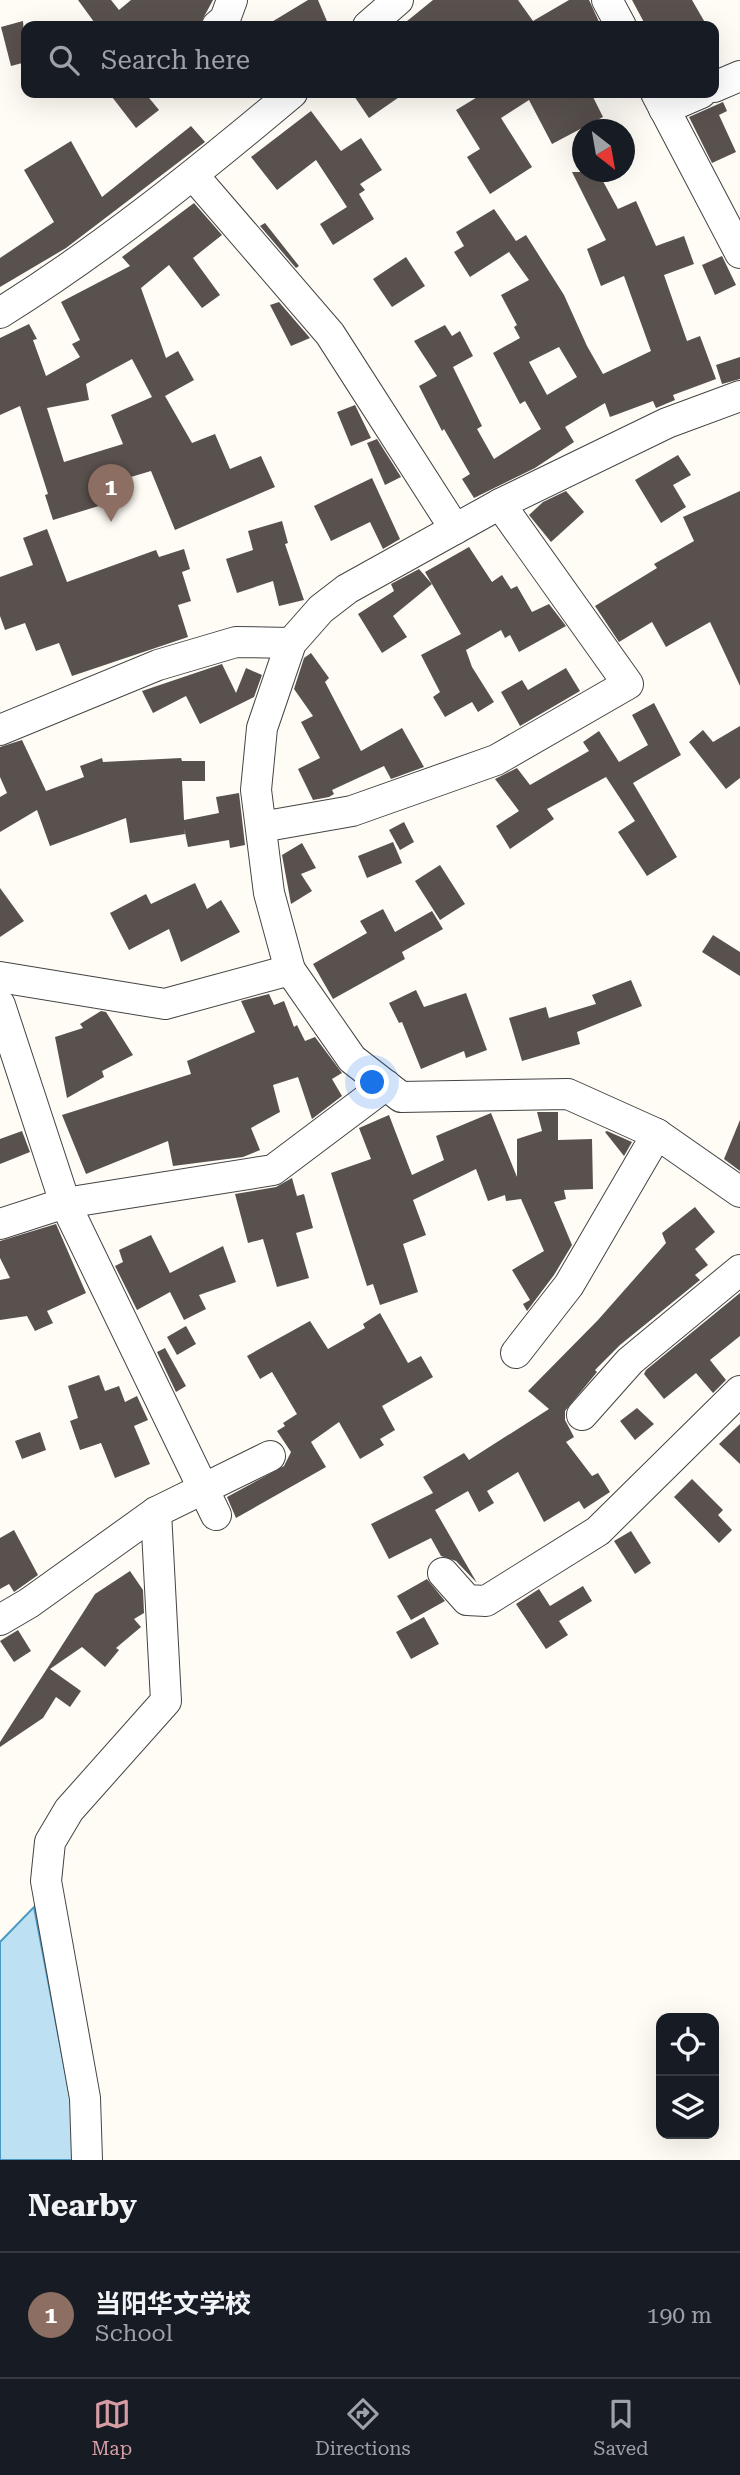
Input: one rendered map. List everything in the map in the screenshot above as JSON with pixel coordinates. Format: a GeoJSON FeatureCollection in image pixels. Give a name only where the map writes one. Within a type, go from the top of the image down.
{"type":"FeatureCollection","features":[{"type":"Feature","properties":{"kind":"street"},"geometry":{"type":"LineString","coordinates":[[223,21],[232,0]]}},
{"type":"Feature","properties":{"kind":"street"},"geometry":{"type":"LineString","coordinates":[[374,21],[398,0]]}},
{"type":"Feature","properties":{"kind":"street"},"geometry":{"type":"LineString","coordinates":[[607,0],[618,21]]}},
{"type":"Feature","properties":{"kind":"street"},"geometry":{"type":"LineString","coordinates":[[719,85],[740,76]]}},
{"type":"Feature","properties":{"kind":"street"},"geometry":{"type":"LineString","coordinates":[[0,313],[72,267],[145,215],[286,98]]}},
{"type":"Feature","properties":{"kind":"street"},"geometry":{"type":"LineString","coordinates":[[660,101],[740,253]]}},
{"type":"Feature","properties":{"kind":"street"},"geometry":{"type":"LineString","coordinates":[[193,175],[330,334],[455,529]]}},
{"type":"Feature","properties":{"kind":"street"},"geometry":{"type":"LineString","coordinates":[[740,396],[667,423],[500,504],[347,589],[321,610],[291,643],[262,728],[256,790],[268,893],[290,970],[352,1059],[401,1097],[568,1094],[657,1134],[740,1192]]}},
{"type":"Feature","properties":{"kind":"street"},"geometry":{"type":"LineString","coordinates":[[261,827],[352,811],[496,760],[628,684],[500,504]]}},
{"type":"Feature","properties":{"kind":"street"},"geometry":{"type":"LineString","coordinates":[[0,730],[158,665],[236,642],[291,643]]}},
{"type":"Feature","properties":{"kind":"street"},"geometry":{"type":"LineString","coordinates":[[0,977],[165,1004],[290,970]]}},
{"type":"Feature","properties":{"kind":"street"},"geometry":{"type":"LineString","coordinates":[[0,1005],[65,1203],[210,1503]]}},
{"type":"Feature","properties":{"kind":"street"},"geometry":{"type":"LineString","coordinates":[[0,1224],[65,1203],[273,1170],[386,1085]]}},
{"type":"Feature","properties":{"kind":"street"},"geometry":{"type":"LineString","coordinates":[[516,1353],[569,1285],[657,1134]]}},
{"type":"Feature","properties":{"kind":"street"},"geometry":{"type":"LineString","coordinates":[[582,1415],[629,1362],[740,1270]]}},
{"type":"Feature","properties":{"kind":"street"},"geometry":{"type":"LineString","coordinates":[[443,1573],[467,1600],[486,1601],[598,1531],[740,1391]]}},
{"type":"Feature","properties":{"kind":"street"},"geometry":{"type":"LineString","coordinates":[[0,1620],[29,1603],[156,1512],[210,1503],[270,1456]]}},
{"type":"Feature","properties":{"kind":"street"},"geometry":{"type":"LineString","coordinates":[[88,2160],[85,2098],[46,1881],[50,1842],[69,1810],[166,1701],[156,1512]]}},
{"type":"Feature","properties":{"kind":"water"},"geometry":{"type":"Polygon","coordinates":[[[34,1907],[82,2160],[0,2160],[0,1942],[34,1907]]]}},
{"type":"Feature","properties":{"kind":"building"},"geometry":{"type":"Polygon","coordinates":[[[78,0],[111,0],[119,10],[131,0],[213,0],[202,21],[93,21],[78,0]]]}},
{"type":"Feature","properties":{"kind":"building"},"geometry":{"type":"Polygon","coordinates":[[[308,0],[318,0],[327,21],[273,21],[308,0]]]}},
{"type":"Feature","properties":{"kind":"building"},"geometry":{"type":"Polygon","coordinates":[[[433,0],[518,0],[533,21],[407,21],[433,0]]]}},
{"type":"Feature","properties":{"kind":"building"},"geometry":{"type":"Polygon","coordinates":[[[569,0],[589,0],[599,21],[533,21],[569,0]]]}},
{"type":"Feature","properties":{"kind":"building"},"geometry":{"type":"Polygon","coordinates":[[[632,0],[692,0],[704,21],[643,21],[632,0]]]}},
{"type":"Feature","properties":{"kind":"building"},"geometry":{"type":"Polygon","coordinates":[[[21,22],[21,63],[11,66],[1,27],[21,22]]]}},
{"type":"Feature","properties":{"kind":"building"},"geometry":{"type":"Polygon","coordinates":[[[113,98],[149,98],[159,110],[136,128],[113,98]]]}},
{"type":"Feature","properties":{"kind":"building"},"geometry":{"type":"Polygon","coordinates":[[[355,98],[398,98],[369,118],[355,98]]]}},
{"type":"Feature","properties":{"kind":"building"},"geometry":{"type":"Polygon","coordinates":[[[476,98],[594,98],[603,117],[572,119],[572,133],[552,144],[529,100],[501,118],[532,167],[490,194],[467,157],[480,149],[456,110],[476,98]]]}},
{"type":"Feature","properties":{"kind":"building"},"geometry":{"type":"Polygon","coordinates":[[[723,102],[727,111],[719,115],[736,152],[712,163],[689,117],[723,102]]]}},
{"type":"Feature","properties":{"kind":"building"},"geometry":{"type":"Polygon","coordinates":[[[311,111],[341,151],[361,138],[382,170],[360,184],[365,190],[359,194],[374,219],[333,245],[320,224],[347,207],[316,160],[277,190],[251,157],[311,111]]]}},
{"type":"Feature","properties":{"kind":"building"},"geometry":{"type":"Polygon","coordinates":[[[191,126],[205,142],[66,248],[0,287],[0,258],[54,222],[24,170],[71,141],[102,197],[191,126]]]}},
{"type":"Feature","properties":{"kind":"building"},"geometry":{"type":"Polygon","coordinates":[[[577,182],[603,182],[618,209],[636,201],[656,246],[684,236],[694,264],[664,275],[687,341],[700,336],[716,379],[673,395],[675,400],[656,408],[653,401],[610,417],[605,403],[565,427],[574,442],[535,468],[474,498],[462,479],[470,474],[444,429],[442,431],[419,386],[437,376],[414,341],[445,325],[452,336],[460,331],[473,356],[453,367],[482,426],[477,429],[494,459],[541,429],[525,401],[520,404],[493,353],[520,338],[514,327],[517,325],[501,295],[529,280],[509,252],[470,277],[454,252],[464,246],[456,232],[494,209],[516,241],[526,235],[564,295],[603,374],[651,351],[624,276],[601,286],[587,249],[606,240],[577,182]],[[559,347],[529,362],[547,395],[577,377],[559,347]]]}},
{"type":"Feature","properties":{"kind":"building"},"geometry":{"type":"Polygon","coordinates":[[[194,203],[222,235],[193,258],[220,295],[202,308],[169,265],[141,288],[166,358],[178,351],[194,380],[165,396],[192,443],[215,434],[230,469],[261,456],[275,487],[175,530],[151,471],[97,487],[102,505],[53,520],[45,495],[48,494],[20,406],[0,415],[0,338],[29,324],[37,339],[33,340],[46,376],[80,357],[72,344],[80,340],[61,302],[130,266],[122,257],[194,203]],[[132,359],[86,384],[89,400],[47,408],[64,462],[123,444],[111,415],[152,397],[132,359]]]}},
{"type":"Feature","properties":{"kind":"building"},"geometry":{"type":"Polygon","coordinates":[[[265,223],[299,266],[296,268],[260,226],[265,223]]]}},
{"type":"Feature","properties":{"kind":"building"},"geometry":{"type":"Polygon","coordinates":[[[722,256],[736,285],[715,295],[702,265],[722,256]]]}},
{"type":"Feature","properties":{"kind":"building"},"geometry":{"type":"Polygon","coordinates":[[[406,257],[425,286],[392,307],[373,279],[406,257]]]}},
{"type":"Feature","properties":{"kind":"building"},"geometry":{"type":"Polygon","coordinates":[[[279,302],[310,338],[291,346],[270,305],[279,302]]]}},
{"type":"Feature","properties":{"kind":"building"},"geometry":{"type":"Polygon","coordinates":[[[740,357],[740,379],[722,384],[716,365],[740,357]]]}},
{"type":"Feature","properties":{"kind":"building"},"geometry":{"type":"Polygon","coordinates":[[[355,405],[371,438],[351,446],[337,412],[355,405]]]}},
{"type":"Feature","properties":{"kind":"building"},"geometry":{"type":"Polygon","coordinates":[[[377,439],[401,477],[385,485],[367,443],[377,439]]]}},
{"type":"Feature","properties":{"kind":"building"},"geometry":{"type":"Polygon","coordinates":[[[678,455],[691,475],[673,485],[686,507],[661,523],[635,480],[678,455]]]}},
{"type":"Feature","properties":{"kind":"building"},"geometry":{"type":"Polygon","coordinates":[[[372,478],[400,539],[383,549],[370,522],[331,541],[314,506],[372,478]]]}},
{"type":"Feature","properties":{"kind":"building"},"geometry":{"type":"Polygon","coordinates":[[[566,491],[584,512],[551,542],[529,515],[543,502],[566,491]]]}},
{"type":"Feature","properties":{"kind":"building"},"geometry":{"type":"Polygon","coordinates":[[[740,491],[740,686],[710,622],[666,647],[652,622],[619,642],[595,606],[657,568],[654,564],[694,541],[683,517],[740,491]]]}},
{"type":"Feature","properties":{"kind":"building"},"geometry":{"type":"Polygon","coordinates":[[[282,521],[288,543],[285,544],[304,600],[279,606],[273,581],[237,593],[226,559],[253,550],[248,531],[282,521]]]}},
{"type":"Feature","properties":{"kind":"building"},"geometry":{"type":"Polygon","coordinates":[[[47,529],[67,582],[156,550],[159,557],[184,549],[190,569],[182,572],[191,601],[178,605],[188,637],[72,676],[59,643],[36,651],[25,623],[5,630],[0,616],[0,577],[33,565],[23,538],[47,529]]]}},
{"type":"Feature","properties":{"kind":"building"},"geometry":{"type":"Polygon","coordinates":[[[469,547],[492,582],[502,575],[511,589],[517,586],[532,612],[549,604],[566,626],[519,652],[510,635],[505,638],[501,630],[466,650],[472,667],[494,702],[478,712],[472,702],[445,717],[433,697],[440,692],[421,655],[461,634],[425,572],[469,547]]]}},
{"type":"Feature","properties":{"kind":"building"},"geometry":{"type":"Polygon","coordinates":[[[419,569],[432,584],[393,616],[407,637],[382,653],[358,614],[394,591],[391,584],[419,569]]]}},
{"type":"Feature","properties":{"kind":"building"},"geometry":{"type":"Polygon","coordinates":[[[311,653],[329,678],[325,682],[361,751],[402,728],[424,767],[391,779],[384,766],[332,790],[334,794],[329,797],[313,800],[298,769],[320,758],[301,722],[313,716],[294,689],[304,658],[311,653]]]}},
{"type":"Feature","properties":{"kind":"building"},"geometry":{"type":"Polygon","coordinates":[[[222,664],[236,693],[246,668],[262,675],[254,697],[200,724],[186,696],[153,713],[142,691],[222,664]]]}},
{"type":"Feature","properties":{"kind":"building"},"geometry":{"type":"Polygon","coordinates":[[[566,668],[580,691],[520,726],[501,692],[522,680],[528,690],[566,668]]]}},
{"type":"Feature","properties":{"kind":"building"},"geometry":{"type":"Polygon","coordinates":[[[654,703],[681,755],[633,783],[677,857],[647,876],[618,832],[635,821],[606,777],[547,809],[554,819],[510,849],[496,826],[519,811],[495,779],[517,768],[530,785],[589,751],[583,742],[599,731],[619,762],[648,745],[632,715],[654,703]]]}},
{"type":"Feature","properties":{"kind":"building"},"geometry":{"type":"Polygon","coordinates":[[[740,726],[740,778],[726,789],[689,742],[703,730],[713,742],[740,726]]]}},
{"type":"Feature","properties":{"kind":"building"},"geometry":{"type":"Polygon","coordinates":[[[22,740],[46,791],[84,777],[80,766],[102,758],[103,762],[181,758],[182,761],[205,761],[205,781],[182,781],[184,820],[219,813],[216,797],[239,793],[245,845],[230,848],[229,840],[188,847],[184,828],[185,834],[130,843],[126,818],[50,846],[37,810],[0,832],[0,797],[7,793],[0,777],[0,747],[22,740]]]}},
{"type":"Feature","properties":{"kind":"building"},"geometry":{"type":"Polygon","coordinates":[[[404,822],[414,842],[400,850],[389,830],[404,822]]]}},
{"type":"Feature","properties":{"kind":"building"},"geometry":{"type":"Polygon","coordinates":[[[393,842],[402,863],[367,878],[358,856],[393,842]]]}},
{"type":"Feature","properties":{"kind":"building"},"geometry":{"type":"Polygon","coordinates":[[[302,843],[316,868],[301,874],[312,891],[291,904],[282,855],[302,843]]]}},
{"type":"Feature","properties":{"kind":"building"},"geometry":{"type":"Polygon","coordinates":[[[440,865],[465,904],[440,920],[415,881],[440,865]]]}},
{"type":"Feature","properties":{"kind":"building"},"geometry":{"type":"Polygon","coordinates":[[[195,883],[207,909],[221,900],[240,932],[181,962],[169,929],[129,950],[110,913],[146,894],[151,904],[195,883]]]}},
{"type":"Feature","properties":{"kind":"building"},"geometry":{"type":"Polygon","coordinates":[[[0,888],[24,921],[0,937],[0,888]]]}},
{"type":"Feature","properties":{"kind":"building"},"geometry":{"type":"Polygon","coordinates":[[[383,909],[395,932],[432,911],[443,929],[402,952],[405,959],[333,999],[313,964],[367,933],[360,921],[383,909]]]}},
{"type":"Feature","properties":{"kind":"building"},"geometry":{"type":"Polygon","coordinates":[[[713,935],[740,952],[740,976],[702,952],[713,935]]]}},
{"type":"Feature","properties":{"kind":"building"},"geometry":{"type":"Polygon","coordinates":[[[631,980],[642,1006],[577,1032],[580,1044],[522,1061],[509,1018],[546,1007],[549,1018],[596,1004],[592,995],[631,980]]]}},
{"type":"Feature","properties":{"kind":"building"},"geometry":{"type":"Polygon","coordinates":[[[416,990],[424,1007],[466,993],[487,1050],[466,1058],[464,1051],[421,1069],[402,1022],[399,1023],[389,1003],[416,990]]]}},
{"type":"Feature","properties":{"kind":"building"},"geometry":{"type":"Polygon","coordinates":[[[269,994],[274,1005],[284,1001],[294,1027],[297,1025],[305,1041],[315,1037],[342,1073],[332,1079],[342,1096],[312,1119],[298,1077],[273,1085],[280,1112],[251,1128],[260,1150],[243,1157],[173,1166],[168,1141],[86,1174],[62,1115],[191,1074],[187,1061],[255,1032],[241,1001],[269,994]]]}},
{"type":"Feature","properties":{"kind":"building"},"geometry":{"type":"Polygon","coordinates":[[[101,1011],[106,1012],[133,1055],[102,1071],[104,1077],[67,1098],[55,1037],[83,1028],[80,1024],[101,1011]]]}},
{"type":"Feature","properties":{"kind":"building"},"geometry":{"type":"Polygon","coordinates":[[[537,1112],[558,1112],[558,1140],[592,1139],[593,1189],[564,1190],[566,1199],[554,1202],[572,1245],[527,1311],[523,1304],[530,1300],[512,1270],[544,1251],[521,1199],[506,1201],[505,1195],[488,1201],[476,1169],[413,1200],[426,1235],[403,1244],[418,1292],[380,1305],[373,1284],[367,1286],[331,1173],[371,1159],[359,1128],[389,1115],[412,1175],[444,1160],[436,1136],[491,1113],[517,1177],[517,1139],[542,1131],[537,1112]]]}},
{"type":"Feature","properties":{"kind":"building"},"geometry":{"type":"Polygon","coordinates":[[[740,1120],[740,1171],[724,1159],[740,1120]]]}},
{"type":"Feature","properties":{"kind":"building"},"geometry":{"type":"Polygon","coordinates":[[[22,1131],[30,1152],[0,1164],[0,1139],[22,1131]]]}},
{"type":"Feature","properties":{"kind":"building"},"geometry":{"type":"Polygon","coordinates":[[[605,1132],[632,1142],[624,1156],[605,1132]]]}},
{"type":"Feature","properties":{"kind":"building"},"geometry":{"type":"Polygon","coordinates":[[[292,1178],[297,1196],[304,1194],[313,1228],[296,1233],[309,1278],[277,1287],[263,1239],[248,1243],[235,1194],[276,1187],[292,1178]]]}},
{"type":"Feature","properties":{"kind":"building"},"geometry":{"type":"Polygon","coordinates":[[[695,1207],[715,1232],[695,1249],[708,1265],[695,1275],[700,1280],[620,1345],[595,1370],[597,1372],[565,1411],[565,1420],[574,1437],[566,1442],[592,1476],[598,1473],[610,1492],[584,1509],[579,1501],[544,1522],[518,1472],[487,1491],[494,1503],[479,1512],[468,1491],[435,1510],[477,1583],[456,1561],[441,1556],[431,1538],[389,1559],[371,1524],[433,1493],[423,1477],[464,1453],[469,1460],[549,1409],[528,1391],[598,1320],[666,1243],[662,1233],[695,1207]]]}},
{"type":"Feature","properties":{"kind":"building"},"geometry":{"type":"Polygon","coordinates":[[[56,1224],[86,1293],[47,1311],[53,1323],[35,1331],[27,1316],[0,1320],[0,1280],[10,1278],[0,1258],[0,1241],[56,1224]]]}},
{"type":"Feature","properties":{"kind":"building"},"geometry":{"type":"Polygon","coordinates":[[[151,1235],[170,1273],[223,1246],[236,1282],[199,1295],[206,1309],[184,1320],[170,1292],[137,1310],[115,1266],[123,1262],[119,1250],[151,1235]]]}},
{"type":"Feature","properties":{"kind":"building"},"geometry":{"type":"Polygon","coordinates":[[[740,1293],[740,1336],[710,1360],[726,1380],[713,1393],[696,1373],[664,1399],[644,1374],[646,1370],[740,1293]]]}},
{"type":"Feature","properties":{"kind":"building"},"geometry":{"type":"Polygon","coordinates":[[[380,1313],[408,1363],[421,1356],[433,1377],[382,1406],[395,1430],[380,1439],[384,1445],[360,1459],[339,1422],[311,1442],[326,1467],[236,1518],[227,1497],[284,1466],[291,1452],[277,1431],[285,1426],[283,1423],[297,1414],[272,1372],[260,1379],[247,1356],[310,1321],[328,1349],[365,1328],[363,1324],[380,1313]]]}},
{"type":"Feature","properties":{"kind":"building"},"geometry":{"type":"Polygon","coordinates":[[[186,1326],[196,1344],[177,1355],[167,1337],[186,1326]]]}},
{"type":"Feature","properties":{"kind":"building"},"geometry":{"type":"Polygon","coordinates":[[[165,1348],[186,1386],[176,1392],[157,1352],[165,1348]]]}},
{"type":"Feature","properties":{"kind":"building"},"geometry":{"type":"Polygon","coordinates":[[[99,1375],[105,1391],[119,1386],[125,1402],[137,1396],[148,1420],[134,1426],[150,1464],[115,1478],[101,1443],[80,1450],[70,1421],[78,1418],[68,1386],[99,1375]]]}},
{"type":"Feature","properties":{"kind":"building"},"geometry":{"type":"Polygon","coordinates":[[[637,1408],[654,1424],[635,1440],[620,1421],[637,1408]]]}},
{"type":"Feature","properties":{"kind":"building"},"geometry":{"type":"Polygon","coordinates":[[[740,1424],[740,1464],[719,1444],[740,1424]]]}},
{"type":"Feature","properties":{"kind":"building"},"geometry":{"type":"Polygon","coordinates":[[[40,1432],[46,1450],[22,1459],[15,1441],[40,1432]]]}},
{"type":"Feature","properties":{"kind":"building"},"geometry":{"type":"Polygon","coordinates":[[[692,1479],[723,1510],[718,1515],[732,1530],[719,1543],[674,1497],[692,1479]]]}},
{"type":"Feature","properties":{"kind":"building"},"geometry":{"type":"Polygon","coordinates":[[[14,1530],[38,1575],[14,1592],[9,1584],[0,1589],[0,1538],[14,1530]]]}},
{"type":"Feature","properties":{"kind":"building"},"geometry":{"type":"Polygon","coordinates":[[[631,1531],[651,1563],[635,1574],[614,1541],[631,1531]]]}},
{"type":"Feature","properties":{"kind":"building"},"geometry":{"type":"Polygon","coordinates":[[[130,1571],[143,1590],[144,1613],[134,1619],[141,1627],[116,1648],[119,1650],[105,1667],[82,1647],[50,1669],[81,1691],[70,1707],[56,1697],[43,1718],[0,1747],[0,1742],[95,1594],[130,1571]]]}},
{"type":"Feature","properties":{"kind":"building"},"geometry":{"type":"Polygon","coordinates":[[[427,1579],[445,1601],[411,1620],[397,1596],[427,1579]]]}},
{"type":"Feature","properties":{"kind":"building"},"geometry":{"type":"Polygon","coordinates":[[[583,1586],[592,1601],[559,1621],[568,1635],[546,1649],[516,1604],[539,1589],[550,1606],[583,1586]]]}},
{"type":"Feature","properties":{"kind":"building"},"geometry":{"type":"Polygon","coordinates":[[[424,1617],[439,1644],[411,1659],[396,1632],[424,1617]]]}},
{"type":"Feature","properties":{"kind":"building"},"geometry":{"type":"Polygon","coordinates":[[[18,1630],[31,1651],[14,1662],[0,1641],[18,1630]]]}},
{"type":"Feature","properties":{"kind":"place","name":"当阳华文学校"},"geometry":{"type":"Point","coordinates":[111,522]}}]}
